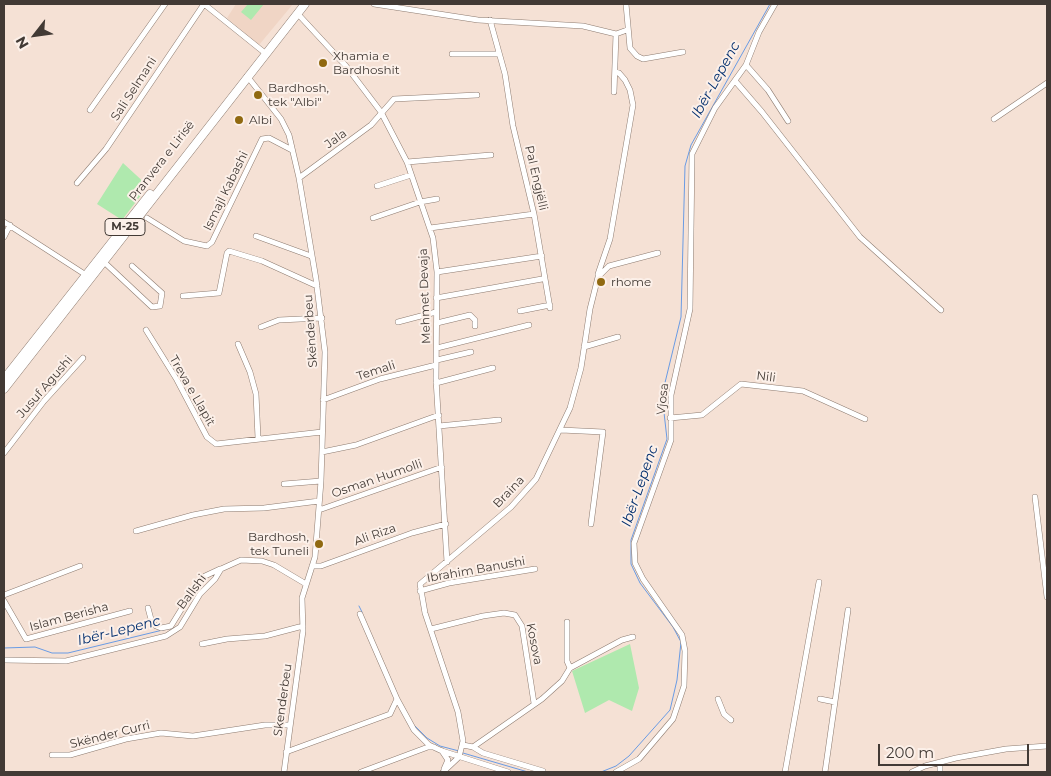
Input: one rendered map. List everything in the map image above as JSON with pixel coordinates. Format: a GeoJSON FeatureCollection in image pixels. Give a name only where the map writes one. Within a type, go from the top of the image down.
{"type":"FeatureCollection","features":[{"type":"Feature","properties":{"kind":"main road","name":"Pranvera e Lirisë"},"geometry":{"type":"LineString","coordinates":[[4,379],[303,4]]}},
{"type":"Feature","properties":{"kind":"main road","name":"Pranvera e Lirisë"},"geometry":{"type":"LineString","coordinates":[[4,389],[104,262],[246,75]]}},
{"type":"Feature","properties":{"kind":"street"},"geometry":{"type":"LineString","coordinates":[[90,110],[165,4]]}},
{"type":"Feature","properties":{"kind":"street"},"geometry":{"type":"LineString","coordinates":[[204,4],[264,52]]}},
{"type":"Feature","properties":{"kind":"street","name":"Sali Selmani"},"geometry":{"type":"LineString","coordinates":[[78,183],[111,142],[204,4]]}},
{"type":"Feature","properties":{"kind":"street"},"geometry":{"type":"LineString","coordinates":[[374,4],[490,20],[583,26],[616,34],[627,30]]}},
{"type":"Feature","properties":{"kind":"street"},"geometry":{"type":"LineString","coordinates":[[626,4],[630,48],[637,56],[643,58],[683,52]]}},
{"type":"Feature","properties":{"kind":"street","name":"Vjosa"},"geometry":{"type":"LineString","coordinates":[[616,772],[639,759],[673,719],[684,686],[685,650],[682,635],[634,563],[634,543],[672,440],[670,418],[671,395],[690,309],[692,154],[715,108],[736,82],[746,65],[759,32],[775,4]]}},
{"type":"Feature","properties":{"kind":"street","name":"Mehmet Devaja"},"geometry":{"type":"LineString","coordinates":[[296,12],[346,66],[381,112],[406,162],[430,228],[437,272],[436,312],[438,348],[436,383],[447,562]]}},
{"type":"Feature","properties":{"kind":"street","name":"Pal Engjëlli"},"geometry":{"type":"LineString","coordinates":[[490,20],[534,214],[550,306],[520,311]]}},
{"type":"Feature","properties":{"kind":"street"},"geometry":{"type":"LineString","coordinates":[[614,92],[616,34]]}},
{"type":"Feature","properties":{"kind":"street"},"geometry":{"type":"LineString","coordinates":[[452,54],[498,54]]}},
{"type":"Feature","properties":{"kind":"street"},"geometry":{"type":"LineString","coordinates":[[746,65],[768,90],[788,121]]}},
{"type":"Feature","properties":{"kind":"street","name":"Braina"},"geometry":{"type":"LineString","coordinates":[[420,591],[423,581],[511,507],[536,479],[570,408],[584,347],[590,309],[610,239],[632,105],[630,90],[625,80],[619,73],[615,72]]}},
{"type":"Feature","properties":{"kind":"street","name":"Skënderbeu"},"geometry":{"type":"LineString","coordinates":[[246,75],[281,119],[292,150],[299,178],[322,318],[325,352],[321,482],[315,557],[302,598],[303,629]]}},
{"type":"Feature","properties":{"kind":"street"},"geometry":{"type":"LineString","coordinates":[[736,82],[762,112],[860,237],[941,310]]}},
{"type":"Feature","properties":{"kind":"street"},"geometry":{"type":"LineString","coordinates":[[994,119],[1047,82]]}},
{"type":"Feature","properties":{"kind":"street","name":"Jala"},"geometry":{"type":"LineString","coordinates":[[299,178],[371,125],[394,99],[477,95]]}},
{"type":"Feature","properties":{"kind":"street","name":"Ismajl Kabashi"},"geometry":{"type":"LineString","coordinates":[[147,218],[184,241],[207,246],[212,242],[262,139],[270,138],[292,150]]}},
{"type":"Feature","properties":{"kind":"street"},"geometry":{"type":"LineString","coordinates":[[406,162],[491,155]]}},
{"type":"Feature","properties":{"kind":"street"},"geometry":{"type":"LineString","coordinates":[[377,186],[411,175]]}},
{"type":"Feature","properties":{"kind":"street"},"geometry":{"type":"LineString","coordinates":[[373,218],[420,202],[437,199]]}},
{"type":"Feature","properties":{"kind":"street"},"geometry":{"type":"LineString","coordinates":[[430,228],[534,214]]}},
{"type":"Feature","properties":{"kind":"street"},"geometry":{"type":"LineString","coordinates":[[4,222],[86,275]]}},
{"type":"Feature","properties":{"kind":"street"},"geometry":{"type":"LineString","coordinates":[[4,237],[10,225]]}},
{"type":"Feature","properties":{"kind":"street"},"geometry":{"type":"LineString","coordinates":[[256,236],[311,256]]}},
{"type":"Feature","properties":{"kind":"street"},"geometry":{"type":"LineString","coordinates":[[184,296],[219,293],[227,253],[229,252],[262,261],[317,286]]}},
{"type":"Feature","properties":{"kind":"street"},"geometry":{"type":"LineString","coordinates":[[598,277],[609,266],[658,253]]}},
{"type":"Feature","properties":{"kind":"street"},"geometry":{"type":"LineString","coordinates":[[437,272],[542,256]]}},
{"type":"Feature","properties":{"kind":"street"},"geometry":{"type":"LineString","coordinates":[[104,262],[152,306],[160,306],[162,293],[132,266]]}},
{"type":"Feature","properties":{"kind":"street"},"geometry":{"type":"LineString","coordinates":[[436,298],[542,279]]}},
{"type":"Feature","properties":{"kind":"street"},"geometry":{"type":"LineString","coordinates":[[398,322],[436,312]]}},
{"type":"Feature","properties":{"kind":"street"},"geometry":{"type":"LineString","coordinates":[[437,323],[470,315],[475,320],[475,326]]}},
{"type":"Feature","properties":{"kind":"street"},"geometry":{"type":"LineString","coordinates":[[261,327],[279,320],[322,318]]}},
{"type":"Feature","properties":{"kind":"street"},"geometry":{"type":"LineString","coordinates":[[438,348],[529,325]]}},
{"type":"Feature","properties":{"kind":"street","name":"Treva e Llapit"},"geometry":{"type":"LineString","coordinates":[[146,330],[177,380],[207,437],[216,444],[322,432]]}},
{"type":"Feature","properties":{"kind":"street"},"geometry":{"type":"LineString","coordinates":[[584,347],[618,337]]}},
{"type":"Feature","properties":{"kind":"street"},"geometry":{"type":"LineString","coordinates":[[238,344],[250,372],[256,394],[258,438]]}},
{"type":"Feature","properties":{"kind":"street","name":"Temali"},"geometry":{"type":"LineString","coordinates":[[324,400],[380,379],[470,352]]}},
{"type":"Feature","properties":{"kind":"street","name":"Jusuf Agushi"},"geometry":{"type":"LineString","coordinates":[[4,454],[44,401],[83,358]]}},
{"type":"Feature","properties":{"kind":"street"},"geometry":{"type":"LineString","coordinates":[[436,383],[493,368]]}},
{"type":"Feature","properties":{"kind":"street","name":"Nili"},"geometry":{"type":"LineString","coordinates":[[670,418],[702,415],[741,384],[803,392],[865,419]]}},
{"type":"Feature","properties":{"kind":"street"},"geometry":{"type":"LineString","coordinates":[[322,452],[356,445],[439,415]]}},
{"type":"Feature","properties":{"kind":"street"},"geometry":{"type":"LineString","coordinates":[[439,426],[499,420]]}},
{"type":"Feature","properties":{"kind":"street"},"geometry":{"type":"LineString","coordinates":[[560,430],[603,432],[591,524]]}},
{"type":"Feature","properties":{"kind":"street","name":"Osman Humolli"},"geometry":{"type":"LineString","coordinates":[[319,510],[442,467]]}},
{"type":"Feature","properties":{"kind":"street"},"geometry":{"type":"LineString","coordinates":[[284,484],[321,482]]}},
{"type":"Feature","properties":{"kind":"street"},"geometry":{"type":"LineString","coordinates":[[1035,498],[1047,597]]}},
{"type":"Feature","properties":{"kind":"street"},"geometry":{"type":"LineString","coordinates":[[136,531],[193,515],[224,509],[264,508],[319,501]]}},
{"type":"Feature","properties":{"kind":"street","name":"Ali Riza"},"geometry":{"type":"LineString","coordinates":[[311,567],[321,566],[412,533],[446,524]]}},
{"type":"Feature","properties":{"kind":"street","name":"Ballshi"},"geometry":{"type":"LineString","coordinates":[[4,660],[66,661],[166,636],[180,627],[200,594],[215,579],[221,569],[241,560],[262,561],[306,582]]}},
{"type":"Feature","properties":{"kind":"street"},"geometry":{"type":"LineString","coordinates":[[4,595],[80,566]]}},
{"type":"Feature","properties":{"kind":"street"},"geometry":{"type":"LineString","coordinates":[[148,608],[148,613],[156,626],[171,626],[195,587],[205,576],[221,569]]}},
{"type":"Feature","properties":{"kind":"street","name":"Ibrahim Banushi"},"geometry":{"type":"LineString","coordinates":[[420,591],[449,583],[535,570]]}},
{"type":"Feature","properties":{"kind":"street"},"geometry":{"type":"LineString","coordinates":[[785,772],[819,582]]}},
{"type":"Feature","properties":{"kind":"street"},"geometry":{"type":"LineString","coordinates":[[420,591],[458,712],[462,747],[459,757],[443,772]]}},
{"type":"Feature","properties":{"kind":"street","name":"Islam Berisha"},"geometry":{"type":"LineString","coordinates":[[4,601],[26,639],[130,611]]}},
{"type":"Feature","properties":{"kind":"street"},"geometry":{"type":"LineString","coordinates":[[825,772],[848,610]]}},
{"type":"Feature","properties":{"kind":"street","name":"Kosova"},"geometry":{"type":"LineString","coordinates":[[432,629],[483,616],[504,613],[515,615],[522,626],[534,703]]}},
{"type":"Feature","properties":{"kind":"street"},"geometry":{"type":"LineString","coordinates":[[360,614],[396,699],[414,730],[442,751],[508,772]]}},
{"type":"Feature","properties":{"kind":"street"},"geometry":{"type":"LineString","coordinates":[[567,622],[567,660],[570,668]]}},
{"type":"Feature","properties":{"kind":"street"},"geometry":{"type":"LineString","coordinates":[[202,644],[227,638],[265,636],[303,629]]}},
{"type":"Feature","properties":{"kind":"street","name":"Skenderbeu"},"geometry":{"type":"LineString","coordinates":[[284,772],[303,629]]}},
{"type":"Feature","properties":{"kind":"street"},"geometry":{"type":"LineString","coordinates":[[473,748],[554,689],[570,668],[622,640],[632,637]]}},
{"type":"Feature","properties":{"kind":"street"},"geometry":{"type":"LineString","coordinates":[[286,752],[390,714],[396,699]]}},
{"type":"Feature","properties":{"kind":"street"},"geometry":{"type":"LineString","coordinates":[[718,699],[724,714],[731,720]]}},
{"type":"Feature","properties":{"kind":"street"},"geometry":{"type":"LineString","coordinates":[[820,700],[835,702]]}},
{"type":"Feature","properties":{"kind":"street","name":"Skënder Curri"},"geometry":{"type":"LineString","coordinates":[[52,755],[70,755],[126,739],[161,733],[193,736],[265,724],[290,725]]}},
{"type":"Feature","properties":{"kind":"street"},"geometry":{"type":"LineString","coordinates":[[912,772],[940,762],[1006,749],[1047,746]]}},
{"type":"Feature","properties":{"kind":"street"},"geometry":{"type":"LineString","coordinates":[[361,772],[428,747],[435,747]]}},
{"type":"Feature","properties":{"kind":"street"},"geometry":{"type":"LineString","coordinates":[[462,747],[473,748],[490,756],[543,771]]}},
{"type":"Feature","properties":{"kind":"street"},"geometry":{"type":"LineString","coordinates":[[442,751],[448,760],[443,772]]}},
{"type":"Feature","properties":{"kind":"street"},"geometry":{"type":"LineString","coordinates":[[940,762],[940,772]]}},
{"type":"Feature","properties":{"kind":"shaded area"},"geometry":{"type":"Polygon","coordinates":[[[236,4],[293,4],[259,45],[227,18],[236,4]]]}},
{"type":"Feature","properties":{"kind":"green space"},"geometry":{"type":"Polygon","coordinates":[[[248,4],[264,4],[251,20],[241,12],[248,4]]]}},
{"type":"Feature","properties":{"kind":"green space"},"geometry":{"type":"Polygon","coordinates":[[[123,163],[148,186],[122,220],[97,204],[123,163]]]}},
{"type":"Feature","properties":{"kind":"green space"},"geometry":{"type":"Polygon","coordinates":[[[630,644],[639,688],[632,711],[609,700],[585,713],[572,671],[630,644]]]}},
{"type":"Feature","properties":{"kind":"waterway","name":"Ibër-Lepenc"},"geometry":{"type":"LineString","coordinates":[[601,772],[616,766],[629,756],[670,710],[677,680],[681,642],[673,627],[640,583],[631,564],[631,540],[667,439],[662,395],[681,317],[685,166],[691,145],[770,4]]}},
{"type":"Feature","properties":{"kind":"waterway","name":"Ibër-Lepenc"},"geometry":{"type":"LineString","coordinates":[[203,582],[209,576]]}},
{"type":"Feature","properties":{"kind":"waterway","name":"Ibër-Lepenc"},"geometry":{"type":"LineString","coordinates":[[359,606],[362,612]]}},
{"type":"Feature","properties":{"kind":"waterway","name":"Ibër-Lepenc"},"geometry":{"type":"LineString","coordinates":[[4,648],[35,647],[52,653],[68,653],[171,628]]}},
{"type":"Feature","properties":{"kind":"waterway","name":"Ibër-Lepenc"},"geometry":{"type":"LineString","coordinates":[[414,725],[427,738],[440,746],[459,751]]}},
{"type":"Feature","properties":{"kind":"waterway","name":"Ibër-Lepenc"},"geometry":{"type":"LineString","coordinates":[[463,753],[528,772]]}},
{"type":"Feature","properties":{"kind":"place","name":"Xhamia e Bardhoshit"},"geometry":{"type":"Point","coordinates":[323,63]}},
{"type":"Feature","properties":{"kind":"place","name":"Bardhosh, tek \"Albi\""},"geometry":{"type":"Point","coordinates":[258,95]}},
{"type":"Feature","properties":{"kind":"place","name":"Albi"},"geometry":{"type":"Point","coordinates":[239,120]}},
{"type":"Feature","properties":{"kind":"place","name":"rhome"},"geometry":{"type":"Point","coordinates":[601,282]}},
{"type":"Feature","properties":{"kind":"place","name":"Bardhosh, tek Tuneli"},"geometry":{"type":"Point","coordinates":[319,544]}}]}
